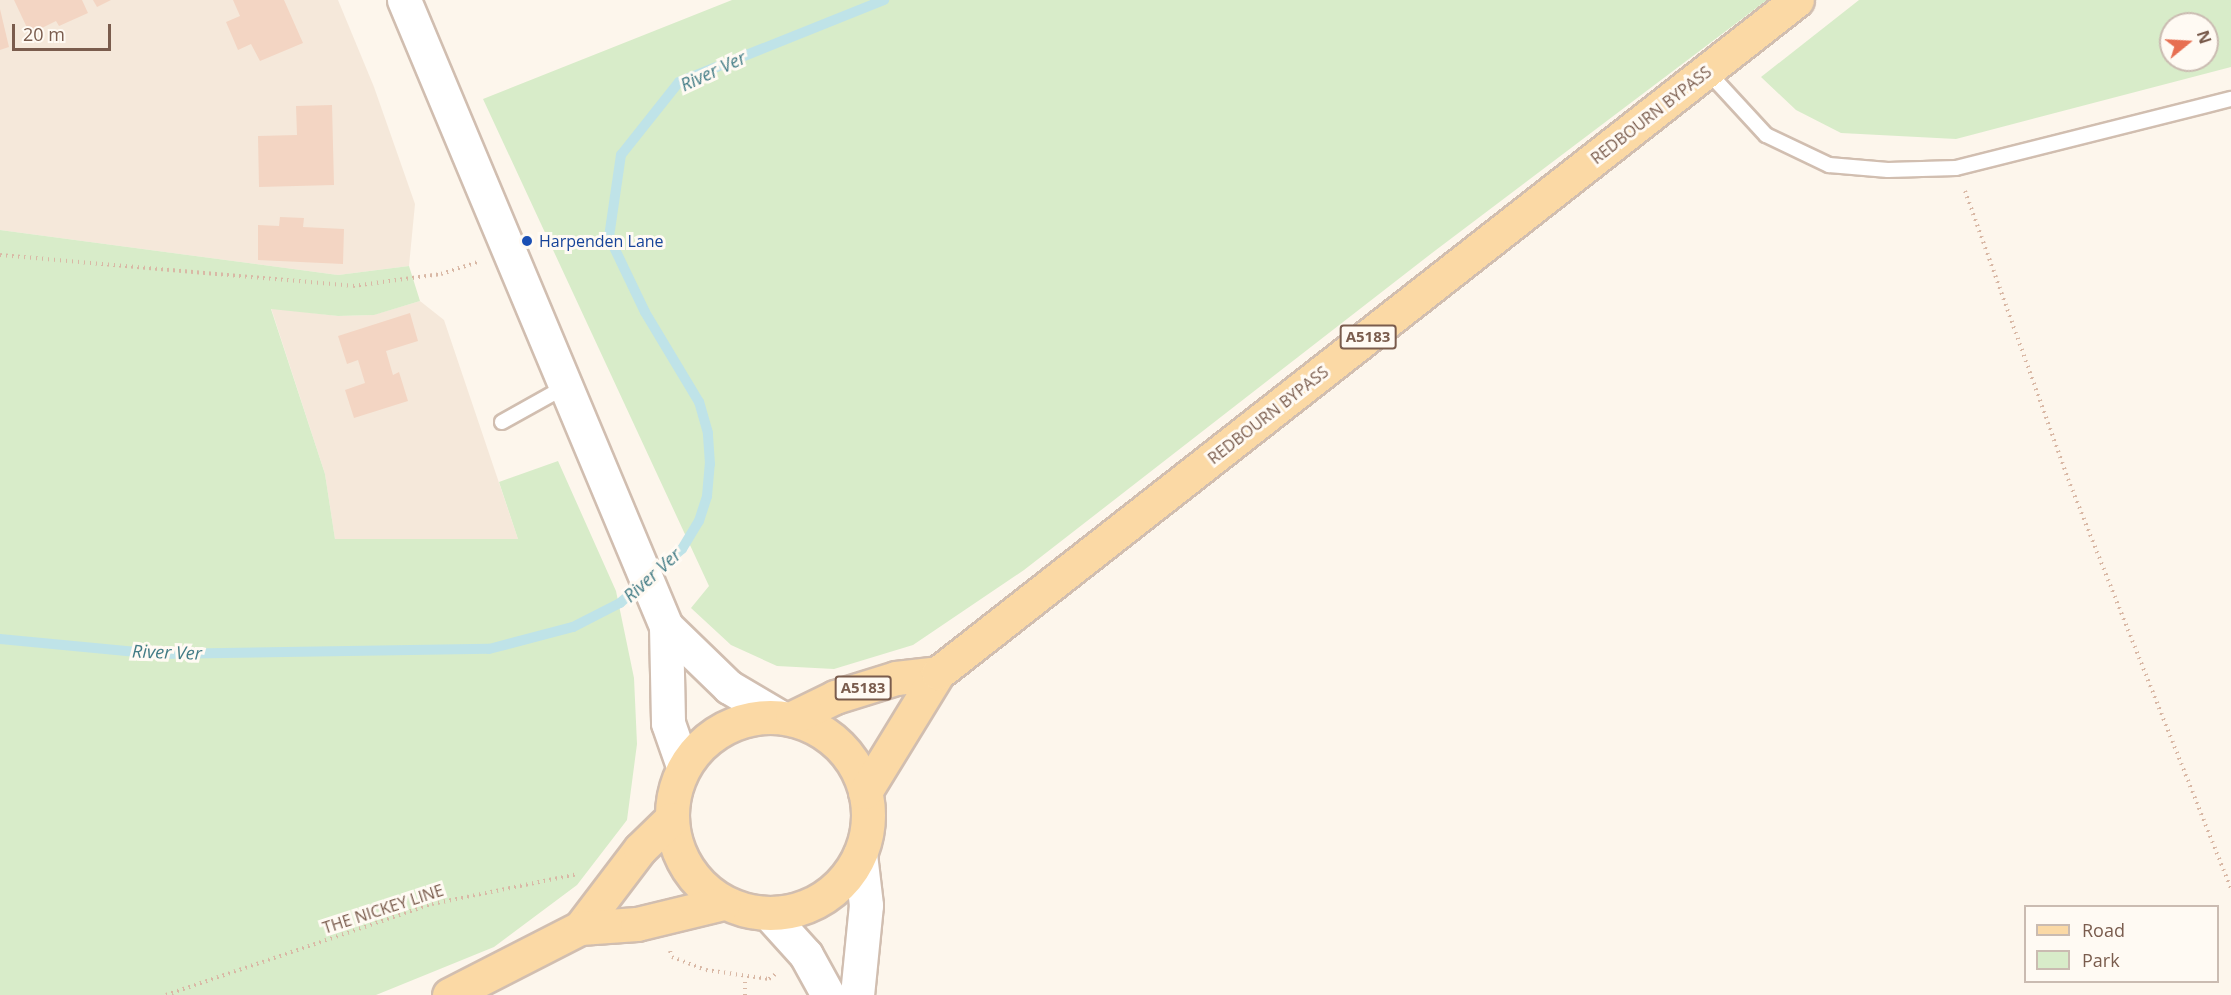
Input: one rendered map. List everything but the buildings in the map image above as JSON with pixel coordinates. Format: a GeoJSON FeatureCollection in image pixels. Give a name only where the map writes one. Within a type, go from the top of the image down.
{"type":"FeatureCollection","features":[{"type":"Feature","properties":{"kind":"main road","name":"REDBOURN BYPASS"},"geometry":{"type":"LineString","coordinates":[[866,792],[938,673],[1797,0]]}},
{"type":"Feature","properties":{"kind":"main road","name":"A5183"},"geometry":{"type":"LineString","coordinates":[[785,717],[835,697],[896,678],[938,673]]}},
{"type":"Feature","properties":{"kind":"main road"},"geometry":{"type":"LineString","coordinates":[[785,717],[822,730],[846,752],[866,792],[868,815],[860,854],[846,877],[827,895],[791,911],[769,914],[724,903],[704,888],[687,869],[676,845],[671,819],[674,789],[683,766],[714,732],[740,720],[785,717]]}},
{"type":"Feature","properties":{"kind":"main road"},"geometry":{"type":"LineString","coordinates":[[580,928],[640,849],[671,819]]}},
{"type":"Feature","properties":{"kind":"main road"},"geometry":{"type":"LineString","coordinates":[[448,995],[580,928],[637,924],[724,903]]}},
{"type":"Feature","properties":{"kind":"street"},"geometry":{"type":"LineString","coordinates":[[404,0],[666,626],[668,723],[683,766]]}},
{"type":"Feature","properties":{"kind":"street"},"geometry":{"type":"LineString","coordinates":[[666,626],[729,687],[785,717]]}},
{"type":"Feature","properties":{"kind":"street"},"geometry":{"type":"LineString","coordinates":[[857,995],[866,905],[860,854]]}},
{"type":"Feature","properties":{"kind":"street"},"geometry":{"type":"LineString","coordinates":[[769,914],[806,955],[828,995]]}},
{"type":"Feature","properties":{"kind":"lane"},"geometry":{"type":"LineString","coordinates":[[1707,71],[1767,135],[1829,165],[1888,170],[1956,168],[2231,99]]}},
{"type":"Feature","properties":{"kind":"lane"},"geometry":{"type":"LineString","coordinates":[[501,422],[567,386]]}},
{"type":"Feature","properties":{"kind":"path"},"geometry":{"type":"LineString","coordinates":[[1956,168],[2068,479],[2231,888]]}},
{"type":"Feature","properties":{"kind":"path"},"geometry":{"type":"LineString","coordinates":[[0,255],[353,286],[441,274],[511,251]]}},
{"type":"Feature","properties":{"kind":"path","name":"THE NICKEY LINE"},"geometry":{"type":"LineString","coordinates":[[166,995],[432,904],[568,878],[590,870]]}},
{"type":"Feature","properties":{"kind":"path"},"geometry":{"type":"LineString","coordinates":[[745,977],[745,995]]}},
{"type":"Feature","properties":{"kind":"shaded area"},"geometry":{"type":"Polygon","coordinates":[[[0,0],[338,0],[374,87],[415,204],[409,266],[338,275],[0,230],[0,0]]]}},
{"type":"Feature","properties":{"kind":"shaded area"},"geometry":{"type":"Polygon","coordinates":[[[420,301],[444,320],[518,539],[335,539],[325,474],[271,308],[338,316],[373,315],[420,301]]]}},
{"type":"Feature","properties":{"kind":"green space"},"geometry":{"type":"Polygon","coordinates":[[[732,0],[1767,0],[1432,253],[1024,570],[913,645],[834,669],[777,666],[731,645],[691,608],[709,586],[483,99],[732,0]]]}},
{"type":"Feature","properties":{"kind":"green space"},"geometry":{"type":"Polygon","coordinates":[[[1859,0],[2231,0],[2231,67],[2219,70],[2219,12],[2159,12],[2159,72],[2212,72],[1956,139],[1841,133],[1796,110],[1761,77],[1859,0]]]}},
{"type":"Feature","properties":{"kind":"green space"},"geometry":{"type":"Polygon","coordinates":[[[0,230],[338,275],[409,266],[420,301],[374,315],[338,316],[271,309],[325,474],[335,539],[518,539],[499,482],[558,461],[616,591],[634,678],[637,744],[627,820],[577,885],[494,947],[376,995],[0,995],[0,230]]]}},
{"type":"Feature","properties":{"kind":"waterway","name":"River Ver"},"geometry":{"type":"LineString","coordinates":[[0,639],[160,654],[489,649],[573,627],[620,603],[682,549],[699,521],[707,496],[710,464],[708,433],[699,402],[645,312],[609,237],[621,155],[679,82],[884,0]]}},
{"type":"Feature","properties":{"kind":"place","name":"Harpenden Lane"},"geometry":{"type":"Point","coordinates":[527,241]}}]}
